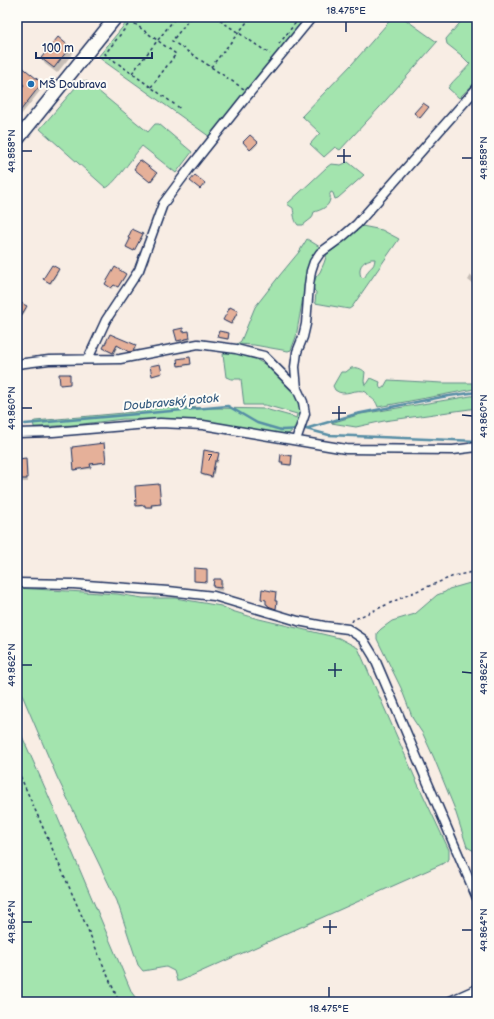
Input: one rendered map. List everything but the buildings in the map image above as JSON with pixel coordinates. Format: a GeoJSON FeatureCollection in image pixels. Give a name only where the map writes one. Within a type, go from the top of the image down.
{"type":"FeatureCollection","features":[{"type":"Feature","properties":{"kind":"street"},"geometry":{"type":"LineString","coordinates":[[17,140],[116,17]]}},
{"type":"Feature","properties":{"kind":"street"},"geometry":{"type":"LineString","coordinates":[[88,358],[106,320],[139,270],[164,204],[189,168],[312,17]]}},
{"type":"Feature","properties":{"kind":"street"},"geometry":{"type":"LineString","coordinates":[[296,440],[305,414],[303,402],[297,389],[295,367],[297,352],[303,338],[306,324],[309,285],[314,262],[320,254],[357,224],[477,88]]}},
{"type":"Feature","properties":{"kind":"street"},"geometry":{"type":"LineString","coordinates":[[17,364],[49,360],[88,358],[120,359],[198,344],[236,349],[264,356],[297,389]]}},
{"type":"Feature","properties":{"kind":"street"},"geometry":{"type":"LineString","coordinates":[[17,433],[53,432],[160,423],[203,425],[346,449],[453,450],[477,447]]}},
{"type":"Feature","properties":{"kind":"street"},"geometry":{"type":"LineString","coordinates":[[17,583],[73,584],[214,596],[298,621],[348,629],[363,639],[374,657],[477,898]]}},
{"type":"Feature","properties":{"kind":"street"},"geometry":{"type":"LineString","coordinates":[[448,1002],[477,989]]}},
{"type":"Feature","properties":{"kind":"path"},"geometry":{"type":"LineString","coordinates":[[132,73],[176,17]]}},
{"type":"Feature","properties":{"kind":"path"},"geometry":{"type":"LineString","coordinates":[[191,17],[172,41],[244,89]]}},
{"type":"Feature","properties":{"kind":"path"},"geometry":{"type":"LineString","coordinates":[[215,17],[270,54]]}},
{"type":"Feature","properties":{"kind":"path"},"geometry":{"type":"LineString","coordinates":[[212,68],[251,17]]}},
{"type":"Feature","properties":{"kind":"path"},"geometry":{"type":"LineString","coordinates":[[275,49],[297,21],[292,17]]}},
{"type":"Feature","properties":{"kind":"path"},"geometry":{"type":"LineString","coordinates":[[151,87],[176,54],[131,22],[105,54],[181,109]]}},
{"type":"Feature","properties":{"kind":"path"},"geometry":{"type":"LineString","coordinates":[[348,629],[353,620],[412,593],[454,576],[477,572]]}},
{"type":"Feature","properties":{"kind":"path"},"geometry":{"type":"LineString","coordinates":[[18,771],[119,1002]]}},
{"type":"Feature","properties":{"kind":"green space"},"geometry":{"type":"Polygon","coordinates":[[[131,17],[298,17],[304,21],[210,137],[98,57],[131,17]]]}},
{"type":"Feature","properties":{"kind":"green space"},"geometry":{"type":"Polygon","coordinates":[[[393,17],[402,17],[437,42],[340,150],[335,147],[324,157],[310,144],[320,133],[302,116],[352,64],[393,17]]]}},
{"type":"Feature","properties":{"kind":"green space"},"geometry":{"type":"Polygon","coordinates":[[[465,17],[477,17],[477,81],[459,98],[448,88],[470,64],[447,44],[446,39],[465,17]]]}},
{"type":"Feature","properties":{"kind":"green space"},"geometry":{"type":"Polygon","coordinates":[[[81,81],[86,81],[148,132],[155,124],[159,124],[192,152],[176,173],[142,146],[119,175],[106,188],[40,129],[81,81]]]}},
{"type":"Feature","properties":{"kind":"green space"},"geometry":{"type":"Polygon","coordinates":[[[348,162],[364,175],[338,198],[335,199],[333,193],[331,192],[329,202],[326,206],[314,212],[312,218],[303,225],[298,225],[293,208],[287,204],[331,164],[341,165],[348,162]]]}},
{"type":"Feature","properties":{"kind":"green space"},"geometry":{"type":"Polygon","coordinates":[[[362,226],[382,230],[399,239],[352,307],[349,309],[315,303],[316,292],[313,285],[327,254],[337,247],[357,228],[362,226]],[[375,259],[368,260],[361,266],[361,277],[364,278],[373,266],[375,259]]]}},
{"type":"Feature","properties":{"kind":"green space"},"geometry":{"type":"Polygon","coordinates":[[[307,239],[320,247],[314,255],[307,274],[296,337],[291,350],[288,351],[254,345],[237,344],[241,341],[255,307],[299,252],[307,239]]]}},
{"type":"Feature","properties":{"kind":"green space"},"geometry":{"type":"Polygon","coordinates":[[[234,352],[254,357],[270,367],[295,388],[302,410],[297,424],[290,433],[284,435],[266,433],[254,429],[198,420],[123,419],[74,425],[34,427],[33,422],[35,421],[135,412],[169,407],[265,409],[296,418],[297,414],[265,405],[244,405],[241,379],[231,379],[226,377],[223,354],[234,352]]]}},
{"type":"Feature","properties":{"kind":"green space"},"geometry":{"type":"Polygon","coordinates":[[[351,368],[358,368],[365,372],[365,385],[371,378],[380,382],[379,386],[381,389],[388,380],[473,383],[474,389],[378,407],[376,402],[369,397],[366,392],[358,391],[343,393],[335,390],[333,386],[341,372],[346,372],[351,368]]]}},
{"type":"Feature","properties":{"kind":"green space"},"geometry":{"type":"Polygon","coordinates":[[[477,395],[477,408],[384,421],[356,427],[331,423],[361,414],[477,395]]]}},
{"type":"Feature","properties":{"kind":"green space"},"geometry":{"type":"Polygon","coordinates":[[[477,581],[477,851],[474,851],[467,847],[454,807],[434,758],[423,734],[413,719],[401,688],[377,639],[377,633],[392,621],[415,614],[437,595],[449,589],[477,581]]]}},
{"type":"Feature","properties":{"kind":"green space"},"geometry":{"type":"Polygon","coordinates":[[[17,588],[117,594],[143,598],[175,598],[221,606],[255,618],[339,638],[358,648],[416,780],[449,850],[449,859],[442,864],[180,981],[177,981],[174,971],[166,967],[143,971],[138,965],[117,901],[57,777],[17,683],[17,588]]]}},
{"type":"Feature","properties":{"kind":"green space"},"geometry":{"type":"Polygon","coordinates":[[[17,725],[132,993],[139,1002],[17,1002],[17,725]]]}},
{"type":"Feature","properties":{"kind":"waterway","name":"Doubravský potok"},"geometry":{"type":"LineString","coordinates":[[25,424],[228,406],[257,423],[281,430],[305,429],[356,414],[442,397],[477,392]]}},
{"type":"Feature","properties":{"kind":"waterway"},"geometry":{"type":"LineString","coordinates":[[306,429],[329,435],[477,441]]}},
{"type":"Feature","properties":{"kind":"place","name":"MŠ Doubrava"},"geometry":{"type":"Point","coordinates":[31,84]}}]}
